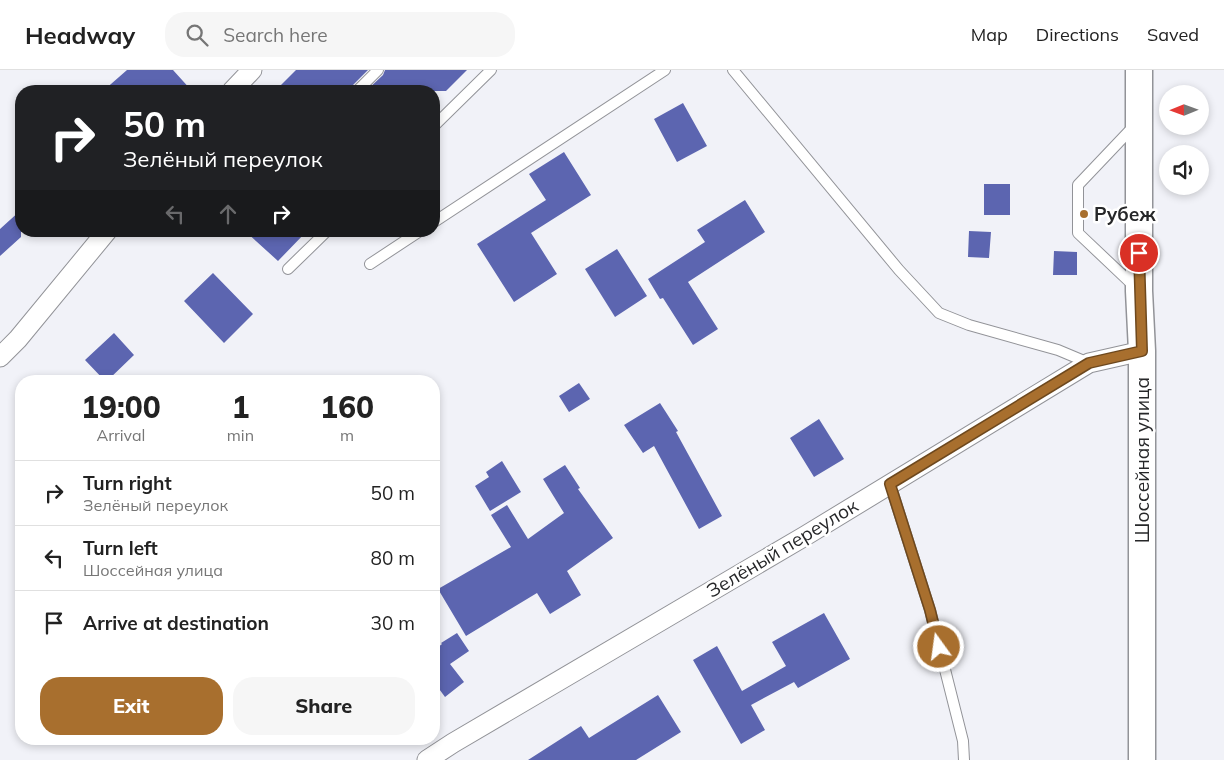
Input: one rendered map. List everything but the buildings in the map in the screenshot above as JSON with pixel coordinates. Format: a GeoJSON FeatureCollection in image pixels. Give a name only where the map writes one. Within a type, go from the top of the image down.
{"type":"FeatureCollection","features":[{"type":"Feature","properties":{"kind":"main road","name":"Шоссейная улица"},"geometry":{"type":"LineString","coordinates":[[1139,70],[1142,351],[1142,760]]}},
{"type":"Feature","properties":{"kind":"street"},"geometry":{"type":"LineString","coordinates":[[238,85],[252,70]]}},
{"type":"Feature","properties":{"kind":"street"},"geometry":{"type":"LineString","coordinates":[[0,357],[18,339],[102,237]]}},
{"type":"Feature","properties":{"kind":"street","name":"Зелёный переулок"},"geometry":{"type":"LineString","coordinates":[[428,760],[453,743],[796,541],[1089,363],[1142,351]]}},
{"type":"Feature","properties":{"kind":"lane"},"geometry":{"type":"LineString","coordinates":[[363,85],[378,70]]}},
{"type":"Feature","properties":{"kind":"lane"},"geometry":{"type":"LineString","coordinates":[[440,120],[491,70]]}},
{"type":"Feature","properties":{"kind":"lane"},"geometry":{"type":"LineString","coordinates":[[440,218],[665,70]]}},
{"type":"Feature","properties":{"kind":"lane"},"geometry":{"type":"LineString","coordinates":[[733,70],[899,270],[939,313],[969,325],[1058,350],[1089,363]]}},
{"type":"Feature","properties":{"kind":"lane"},"geometry":{"type":"LineString","coordinates":[[1139,121],[1078,185],[1078,233],[1140,291]]}},
{"type":"Feature","properties":{"kind":"lane"},"geometry":{"type":"LineString","coordinates":[[288,269],[321,237]]}},
{"type":"Feature","properties":{"kind":"lane"},"geometry":{"type":"LineString","coordinates":[[370,264],[411,237]]}},
{"type":"Feature","properties":{"kind":"lane"},"geometry":{"type":"LineString","coordinates":[[890,484],[930,610],[963,741],[964,760]]}},
{"type":"Feature","properties":{"kind":"place","name":"Рубеж"},"geometry":{"type":"Point","coordinates":[1084,214]}},
{"type":"Feature","properties":{"kind":"route"},"geometry":{"type":"LineString","coordinates":[[939,647],[930,610],[890,484],[1089,363],[1142,351],[1139,253]]}}]}
